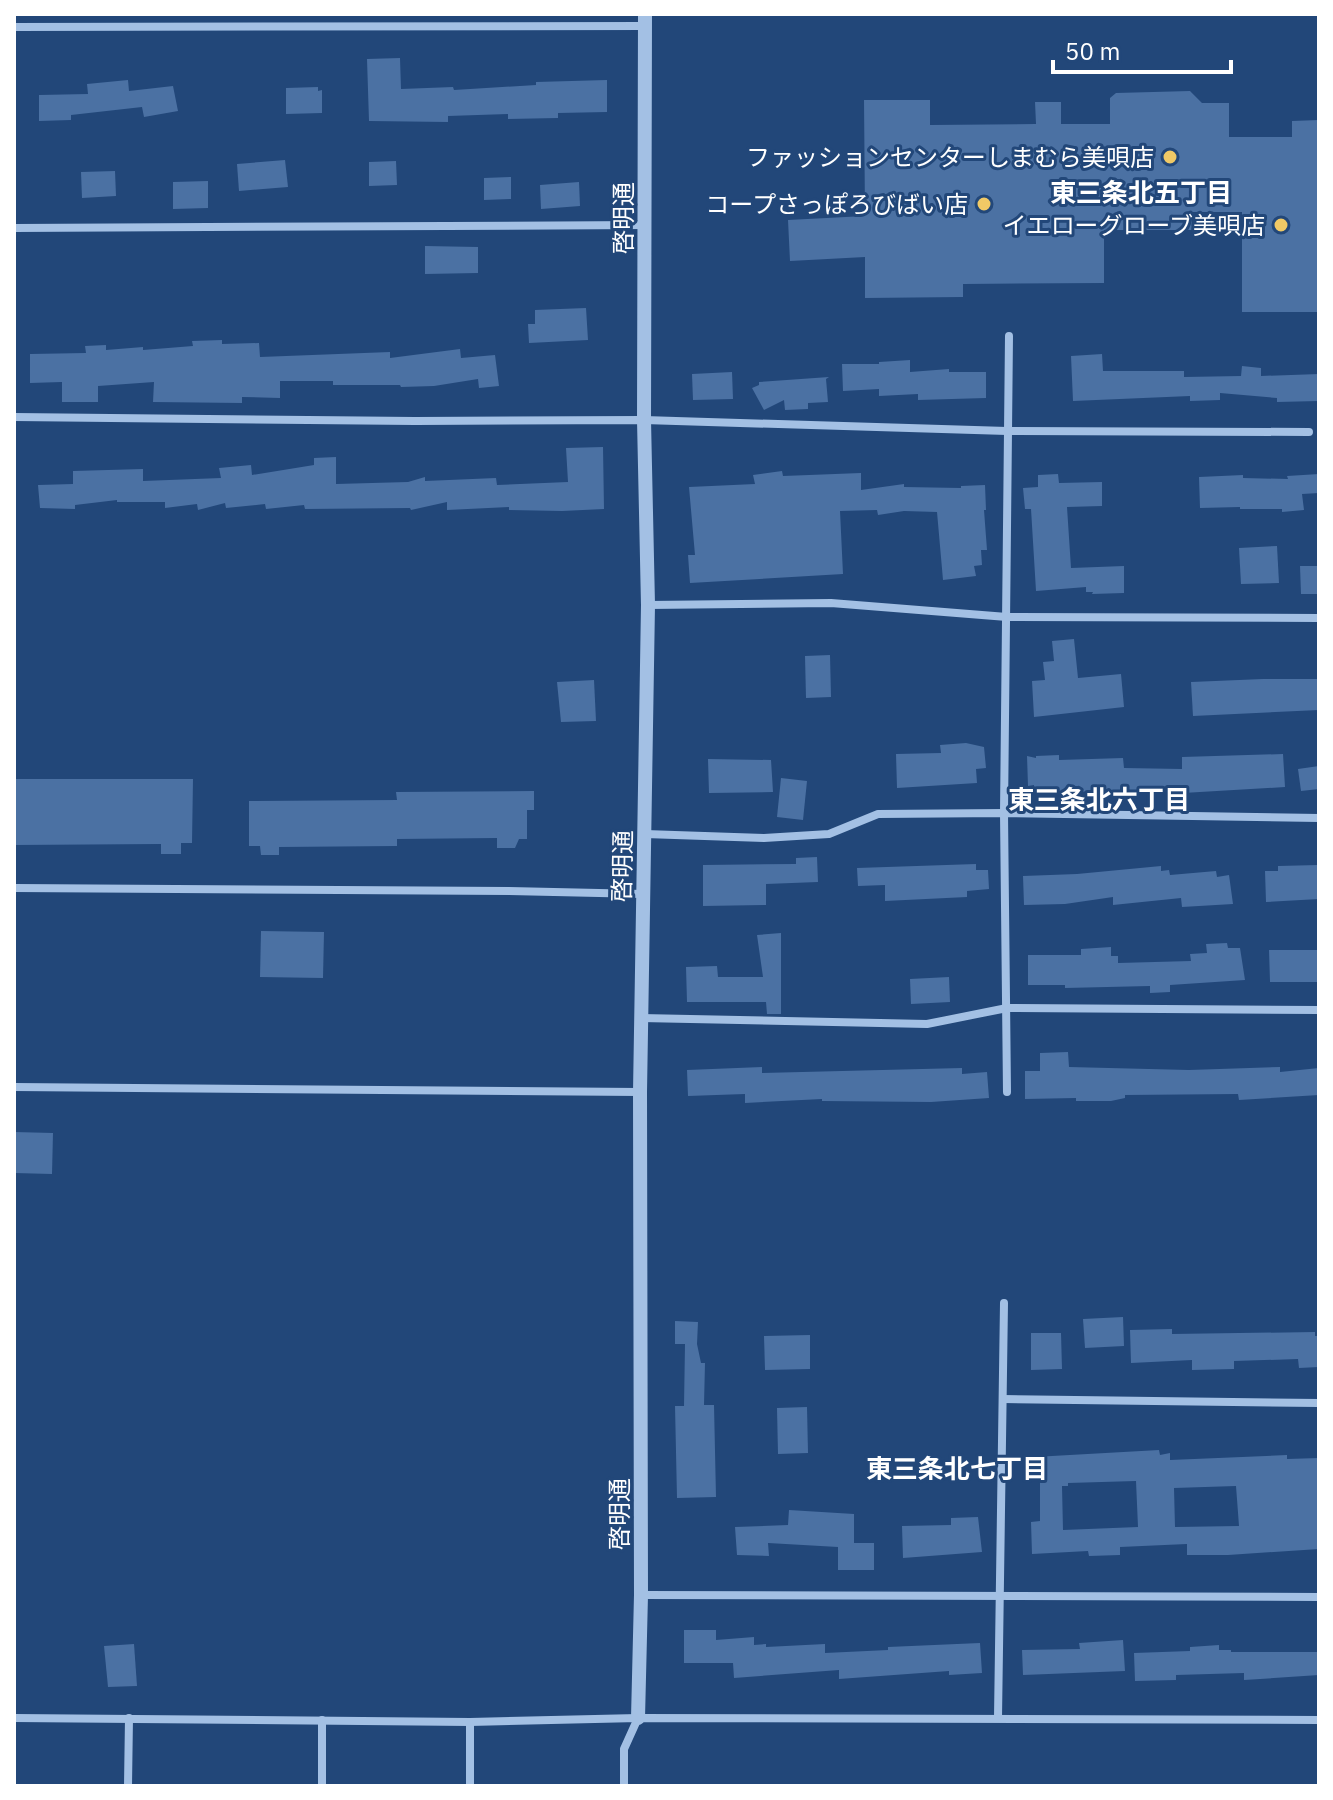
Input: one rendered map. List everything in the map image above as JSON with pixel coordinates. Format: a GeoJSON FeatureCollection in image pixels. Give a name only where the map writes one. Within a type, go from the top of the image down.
{"type":"FeatureCollection","features":[{"type":"Feature","properties":{"kind":"street"},"geometry":{"type":"LineString","coordinates":[[14,27],[645,20]]}},
{"type":"Feature","properties":{"kind":"street","name":"啓明通"},"geometry":{"type":"LineString","coordinates":[[638,1718],[641,1595],[640,1092],[648,605],[644,420],[645,20]]}},
{"type":"Feature","properties":{"kind":"street"},"geometry":{"type":"LineString","coordinates":[[14,228],[645,225]]}},
{"type":"Feature","properties":{"kind":"street"},"geometry":{"type":"LineString","coordinates":[[1007,1092],[1004,813],[1009,336]]}},
{"type":"Feature","properties":{"kind":"street"},"geometry":{"type":"LineString","coordinates":[[14,417],[644,420],[1007,431],[1309,432]]}},
{"type":"Feature","properties":{"kind":"street"},"geometry":{"type":"LineString","coordinates":[[648,605],[831,603],[1007,617],[1319,618]]}},
{"type":"Feature","properties":{"kind":"street"},"geometry":{"type":"LineString","coordinates":[[645,834],[764,838],[829,834],[878,814],[1319,818]]}},
{"type":"Feature","properties":{"kind":"street"},"geometry":{"type":"LineString","coordinates":[[14,888],[644,894]]}},
{"type":"Feature","properties":{"kind":"street"},"geometry":{"type":"LineString","coordinates":[[641,1018],[927,1024],[1007,1008],[1319,1010]]}},
{"type":"Feature","properties":{"kind":"street"},"geometry":{"type":"LineString","coordinates":[[14,1087],[640,1092]]}},
{"type":"Feature","properties":{"kind":"street"},"geometry":{"type":"LineString","coordinates":[[998,1718],[1004,1303]]}},
{"type":"Feature","properties":{"kind":"street"},"geometry":{"type":"LineString","coordinates":[[1003,1399],[1319,1403]]}},
{"type":"Feature","properties":{"kind":"street"},"geometry":{"type":"LineString","coordinates":[[641,1595],[1319,1597]]}},
{"type":"Feature","properties":{"kind":"street"},"geometry":{"type":"LineString","coordinates":[[14,1718],[470,1722],[638,1718],[1319,1720]]}},
{"type":"Feature","properties":{"kind":"street"},"geometry":{"type":"LineString","coordinates":[[128,1786],[129,1718]]}},
{"type":"Feature","properties":{"kind":"street"},"geometry":{"type":"LineString","coordinates":[[624,1786],[624,1749],[638,1718]]}},
{"type":"Feature","properties":{"kind":"street"},"geometry":{"type":"LineString","coordinates":[[322,1720],[322,1786]]}},
{"type":"Feature","properties":{"kind":"street"},"geometry":{"type":"LineString","coordinates":[[470,1722],[470,1786]]}},
{"type":"Feature","properties":{"kind":"building"},"geometry":{"type":"Polygon","coordinates":[[[400,58],[401,89],[453,87],[454,90],[536,85],[536,82],[607,80],[607,112],[558,113],[558,118],[508,119],[508,114],[448,116],[448,122],[369,121],[367,59],[400,58]]]}},
{"type":"Feature","properties":{"kind":"building"},"geometry":{"type":"Polygon","coordinates":[[[128,80],[129,91],[173,86],[178,111],[144,117],[142,107],[71,115],[71,120],[39,121],[39,95],[88,94],[87,84],[128,80]]]}},
{"type":"Feature","properties":{"kind":"building"},"geometry":{"type":"Polygon","coordinates":[[[318,87],[318,91],[322,90],[322,113],[286,114],[286,88],[318,87]]]}},
{"type":"Feature","properties":{"kind":"building"},"geometry":{"type":"Polygon","coordinates":[[[1190,91],[1202,103],[1229,103],[1229,137],[1292,137],[1292,121],[1319,120],[1319,312],[1242,312],[1242,212],[1192,212],[1192,230],[1104,230],[1104,283],[963,284],[963,297],[865,298],[865,257],[790,261],[788,220],[865,216],[864,100],[930,100],[930,125],[1036,124],[1035,102],[1061,102],[1061,124],[1110,124],[1110,98],[1116,93],[1190,91]]]}},
{"type":"Feature","properties":{"kind":"building"},"geometry":{"type":"Polygon","coordinates":[[[285,160],[288,187],[239,191],[237,164],[285,160]]]}},
{"type":"Feature","properties":{"kind":"building"},"geometry":{"type":"Polygon","coordinates":[[[396,161],[397,185],[369,186],[369,162],[396,161]]]}},
{"type":"Feature","properties":{"kind":"building"},"geometry":{"type":"Polygon","coordinates":[[[115,171],[116,196],[82,198],[81,172],[115,171]]]}},
{"type":"Feature","properties":{"kind":"building"},"geometry":{"type":"Polygon","coordinates":[[[511,177],[511,199],[484,200],[484,178],[511,177]]]}},
{"type":"Feature","properties":{"kind":"building"},"geometry":{"type":"Polygon","coordinates":[[[208,181],[208,208],[173,209],[173,182],[208,181]]]}},
{"type":"Feature","properties":{"kind":"building"},"geometry":{"type":"Polygon","coordinates":[[[579,182],[580,206],[541,209],[540,185],[579,182]]]}},
{"type":"Feature","properties":{"kind":"building"},"geometry":{"type":"Polygon","coordinates":[[[425,246],[478,247],[478,273],[425,274],[425,246]]]}},
{"type":"Feature","properties":{"kind":"building"},"geometry":{"type":"Polygon","coordinates":[[[586,308],[588,340],[529,343],[528,324],[535,324],[535,310],[586,308]]]}},
{"type":"Feature","properties":{"kind":"building"},"geometry":{"type":"Polygon","coordinates":[[[222,340],[222,344],[259,343],[260,357],[390,352],[390,358],[460,349],[461,358],[495,355],[499,386],[479,388],[478,379],[434,386],[401,387],[333,385],[333,381],[280,381],[280,398],[242,397],[242,403],[153,402],[154,382],[98,386],[98,402],[62,402],[62,382],[30,383],[30,354],[86,353],[85,346],[106,345],[106,350],[143,347],[143,350],[193,346],[192,341],[222,340]]]}},
{"type":"Feature","properties":{"kind":"building"},"geometry":{"type":"Polygon","coordinates":[[[1102,354],[1103,371],[1184,371],[1184,377],[1241,376],[1242,366],[1261,368],[1261,376],[1319,374],[1319,401],[1277,402],[1277,398],[1220,393],[1220,400],[1190,401],[1190,396],[1073,401],[1071,356],[1102,354]]]}},
{"type":"Feature","properties":{"kind":"building"},"geometry":{"type":"Polygon","coordinates":[[[910,360],[910,372],[949,369],[949,372],[986,372],[986,398],[918,400],[918,394],[879,396],[879,389],[843,391],[842,364],[910,360]]]}},
{"type":"Feature","properties":{"kind":"building"},"geometry":{"type":"Polygon","coordinates":[[[732,372],[733,399],[693,400],[692,374],[732,372]]]}},
{"type":"Feature","properties":{"kind":"building"},"geometry":{"type":"Polygon","coordinates":[[[829,377],[826,379],[828,402],[808,403],[808,409],[785,410],[784,400],[764,410],[752,388],[759,382],[829,377]]]}},
{"type":"Feature","properties":{"kind":"building"},"geometry":{"type":"Polygon","coordinates":[[[603,447],[604,509],[509,510],[509,507],[447,510],[447,502],[411,510],[305,509],[304,505],[266,509],[265,504],[226,508],[225,503],[198,510],[197,504],[165,508],[165,502],[117,500],[75,505],[75,509],[40,508],[38,485],[73,484],[73,471],[143,469],[143,481],[221,478],[219,468],[251,465],[252,475],[314,465],[314,458],[336,457],[336,484],[408,482],[425,477],[425,481],[496,478],[497,485],[568,482],[566,448],[603,447]]]}},
{"type":"Feature","properties":{"kind":"building"},"geometry":{"type":"Polygon","coordinates":[[[782,471],[783,476],[861,473],[861,490],[904,484],[904,487],[961,488],[985,485],[987,550],[981,550],[982,565],[974,566],[976,576],[943,580],[937,512],[904,511],[878,515],[877,510],[840,511],[843,574],[690,583],[688,555],[695,555],[689,487],[755,484],[753,475],[782,471]]]}},
{"type":"Feature","properties":{"kind":"building"},"geometry":{"type":"Polygon","coordinates":[[[1058,474],[1059,483],[1102,482],[1102,506],[1067,507],[1071,568],[1124,566],[1124,593],[1092,594],[1086,592],[1086,587],[1036,591],[1031,509],[1025,509],[1023,488],[1038,487],[1038,475],[1058,474]]]}},
{"type":"Feature","properties":{"kind":"building"},"geometry":{"type":"Polygon","coordinates":[[[1319,474],[1319,493],[1302,494],[1304,510],[1282,512],[1282,509],[1200,508],[1199,477],[1243,475],[1243,478],[1288,479],[1287,476],[1319,474]]]}},
{"type":"Feature","properties":{"kind":"building"},"geometry":{"type":"Polygon","coordinates":[[[1277,546],[1279,583],[1241,584],[1239,548],[1277,546]]]}},
{"type":"Feature","properties":{"kind":"building"},"geometry":{"type":"Polygon","coordinates":[[[1300,566],[1319,566],[1319,594],[1301,594],[1300,566]]]}},
{"type":"Feature","properties":{"kind":"building"},"geometry":{"type":"Polygon","coordinates":[[[1074,639],[1078,678],[1121,674],[1124,707],[1034,717],[1032,681],[1045,680],[1043,662],[1054,661],[1052,641],[1074,639]]]}},
{"type":"Feature","properties":{"kind":"building"},"geometry":{"type":"Polygon","coordinates":[[[830,655],[831,697],[806,698],[805,656],[830,655]]]}},
{"type":"Feature","properties":{"kind":"building"},"geometry":{"type":"Polygon","coordinates":[[[1319,679],[1319,710],[1193,716],[1191,682],[1319,679]]]}},
{"type":"Feature","properties":{"kind":"building"},"geometry":{"type":"Polygon","coordinates":[[[594,680],[596,721],[561,722],[557,682],[594,680]]]}},
{"type":"Feature","properties":{"kind":"building"},"geometry":{"type":"Polygon","coordinates":[[[966,743],[984,747],[986,768],[976,769],[977,783],[897,788],[896,754],[941,753],[940,745],[966,743]]]}},
{"type":"Feature","properties":{"kind":"building"},"geometry":{"type":"Polygon","coordinates":[[[1283,754],[1285,787],[1183,793],[1136,790],[1034,793],[1034,785],[1028,786],[1027,756],[1059,755],[1059,760],[1123,758],[1124,768],[1182,769],[1182,757],[1283,754]]]}},
{"type":"Feature","properties":{"kind":"building"},"geometry":{"type":"Polygon","coordinates":[[[708,759],[771,760],[773,792],[709,793],[708,759]]]}},
{"type":"Feature","properties":{"kind":"building"},"geometry":{"type":"Polygon","coordinates":[[[1319,766],[1319,789],[1301,791],[1298,769],[1319,766]]]}},
{"type":"Feature","properties":{"kind":"building"},"geometry":{"type":"Polygon","coordinates":[[[781,778],[807,781],[803,820],[777,817],[781,778]]]}},
{"type":"Feature","properties":{"kind":"building"},"geometry":{"type":"Polygon","coordinates":[[[14,779],[193,779],[192,843],[181,843],[181,854],[161,854],[161,844],[14,845],[14,779]]]}},
{"type":"Feature","properties":{"kind":"building"},"geometry":{"type":"Polygon","coordinates":[[[534,791],[534,810],[527,810],[527,839],[519,839],[515,848],[497,848],[497,838],[397,839],[397,846],[279,847],[279,855],[261,855],[260,846],[249,846],[249,801],[397,800],[396,792],[534,791]]]}},
{"type":"Feature","properties":{"kind":"building"},"geometry":{"type":"Polygon","coordinates":[[[817,857],[818,882],[766,884],[766,905],[703,906],[703,865],[796,864],[796,858],[817,857]]]}},
{"type":"Feature","properties":{"kind":"building"},"geometry":{"type":"Polygon","coordinates":[[[976,864],[976,870],[988,870],[989,889],[967,891],[967,897],[885,901],[885,885],[858,886],[857,868],[976,864]]]}},
{"type":"Feature","properties":{"kind":"building"},"geometry":{"type":"Polygon","coordinates":[[[1318,865],[1319,899],[1266,902],[1265,871],[1278,871],[1278,866],[1318,865]]]}},
{"type":"Feature","properties":{"kind":"building"},"geometry":{"type":"Polygon","coordinates":[[[1161,866],[1161,871],[1169,870],[1170,875],[1216,871],[1217,877],[1229,875],[1233,904],[1182,907],[1181,898],[1113,905],[1113,897],[1065,904],[1024,905],[1023,876],[1161,866]]]}},
{"type":"Feature","properties":{"kind":"building"},"geometry":{"type":"Polygon","coordinates":[[[261,931],[324,932],[323,978],[260,977],[261,931]]]}},
{"type":"Feature","properties":{"kind":"building"},"geometry":{"type":"Polygon","coordinates":[[[781,933],[781,1014],[767,1014],[766,1002],[687,1002],[686,967],[717,966],[718,977],[763,977],[757,935],[781,933]]]}},
{"type":"Feature","properties":{"kind":"building"},"geometry":{"type":"Polygon","coordinates":[[[1227,943],[1228,948],[1240,948],[1245,980],[1170,985],[1170,992],[1150,993],[1150,986],[1065,988],[1065,985],[1028,985],[1028,955],[1081,955],[1081,949],[1111,947],[1111,956],[1118,956],[1118,963],[1191,961],[1190,954],[1207,953],[1206,944],[1227,943]]]}},
{"type":"Feature","properties":{"kind":"building"},"geometry":{"type":"Polygon","coordinates":[[[1269,950],[1319,950],[1319,982],[1270,982],[1269,950]]]}},
{"type":"Feature","properties":{"kind":"building"},"geometry":{"type":"Polygon","coordinates":[[[949,977],[950,1002],[911,1004],[910,979],[949,977]]]}},
{"type":"Feature","properties":{"kind":"building"},"geometry":{"type":"Polygon","coordinates":[[[1068,1052],[1069,1067],[1189,1070],[1280,1067],[1280,1072],[1319,1068],[1319,1095],[1239,1100],[1238,1094],[1125,1095],[1125,1098],[1111,1101],[1025,1099],[1025,1071],[1040,1071],[1040,1053],[1068,1052]]]}},
{"type":"Feature","properties":{"kind":"building"},"geometry":{"type":"Polygon","coordinates":[[[762,1067],[762,1073],[962,1068],[962,1074],[987,1072],[989,1098],[931,1102],[822,1099],[745,1103],[745,1094],[688,1096],[687,1070],[762,1067]]]}},
{"type":"Feature","properties":{"kind":"building"},"geometry":{"type":"Polygon","coordinates":[[[14,1132],[53,1133],[52,1174],[14,1173],[14,1132]]]}},
{"type":"Feature","properties":{"kind":"building"},"geometry":{"type":"Polygon","coordinates":[[[1123,1317],[1124,1346],[1085,1348],[1083,1319],[1123,1317]]]}},
{"type":"Feature","properties":{"kind":"building"},"geometry":{"type":"Polygon","coordinates":[[[675,1321],[698,1322],[697,1344],[701,1363],[705,1363],[704,1405],[714,1405],[716,1497],[677,1498],[675,1406],[684,1406],[685,1344],[675,1344],[675,1321]]]}},
{"type":"Feature","properties":{"kind":"building"},"geometry":{"type":"Polygon","coordinates":[[[1172,1329],[1172,1334],[1315,1332],[1315,1336],[1319,1336],[1319,1367],[1299,1368],[1298,1359],[1234,1361],[1234,1369],[1192,1370],[1192,1360],[1131,1363],[1130,1330],[1172,1329]]]}},
{"type":"Feature","properties":{"kind":"building"},"geometry":{"type":"Polygon","coordinates":[[[1031,1333],[1061,1333],[1062,1369],[1031,1370],[1031,1333]]]}},
{"type":"Feature","properties":{"kind":"building"},"geometry":{"type":"Polygon","coordinates":[[[810,1335],[810,1369],[765,1370],[764,1336],[810,1335]]]}},
{"type":"Feature","properties":{"kind":"building"},"geometry":{"type":"Polygon","coordinates":[[[807,1407],[808,1453],[778,1454],[777,1408],[807,1407]]]}},
{"type":"Feature","properties":{"kind":"building"},"geometry":{"type":"Polygon","coordinates":[[[1159,1450],[1160,1455],[1170,1453],[1170,1460],[1287,1455],[1287,1459],[1319,1458],[1319,1549],[1187,1555],[1187,1544],[1120,1547],[1120,1555],[1089,1556],[1088,1551],[1032,1554],[1031,1522],[1040,1521],[1040,1480],[1034,1480],[1034,1457],[1159,1450]],[[1136,1481],[1068,1483],[1068,1486],[1062,1486],[1063,1530],[1138,1527],[1136,1481]],[[1236,1486],[1174,1488],[1175,1527],[1239,1526],[1236,1486]]]}},
{"type":"Feature","properties":{"kind":"building"},"geometry":{"type":"Polygon","coordinates":[[[789,1510],[854,1514],[854,1543],[874,1543],[874,1570],[838,1570],[838,1547],[768,1543],[769,1556],[737,1555],[735,1527],[788,1525],[789,1510]]]}},
{"type":"Feature","properties":{"kind":"building"},"geometry":{"type":"Polygon","coordinates":[[[978,1517],[982,1552],[903,1558],[902,1526],[951,1525],[951,1518],[978,1517]]]}},
{"type":"Feature","properties":{"kind":"building"},"geometry":{"type":"Polygon","coordinates":[[[684,1630],[716,1630],[716,1640],[754,1637],[754,1645],[766,1644],[766,1647],[825,1644],[825,1653],[980,1643],[982,1673],[949,1675],[949,1671],[839,1679],[839,1670],[734,1678],[733,1663],[684,1663],[684,1630]]]}},
{"type":"Feature","properties":{"kind":"building"},"geometry":{"type":"Polygon","coordinates":[[[1123,1640],[1125,1671],[1023,1675],[1022,1650],[1080,1649],[1079,1643],[1123,1640]]]}},
{"type":"Feature","properties":{"kind":"building"},"geometry":{"type":"Polygon","coordinates":[[[134,1644],[137,1686],[108,1687],[104,1646],[134,1644]]]}},
{"type":"Feature","properties":{"kind":"building"},"geometry":{"type":"Polygon","coordinates":[[[1219,1645],[1219,1650],[1231,1652],[1319,1652],[1319,1675],[1244,1680],[1244,1673],[1176,1675],[1176,1680],[1135,1681],[1134,1653],[1190,1651],[1190,1647],[1219,1645]]]}},
{"type":"Feature","properties":{"kind":"place","name":"ファッションセンターしまむら美唄店"},"geometry":{"type":"Point","coordinates":[1170,157]}},
{"type":"Feature","properties":{"kind":"place","name":"コープさっぽろびばい店"},"geometry":{"type":"Point","coordinates":[984,204]}},
{"type":"Feature","properties":{"kind":"place","name":"イエローグローブ美唄店"},"geometry":{"type":"Point","coordinates":[1281,225]}},
{"type":"Feature","properties":{"kind":"district","name":"東三条北五丁目"},"geometry":{"type":"Point","coordinates":[1141,192]}},
{"type":"Feature","properties":{"kind":"district","name":"東三条北六丁目"},"geometry":{"type":"Point","coordinates":[1099,799]}},
{"type":"Feature","properties":{"kind":"district","name":"東三条北七丁目"},"geometry":{"type":"Point","coordinates":[957,1468]}}]}
